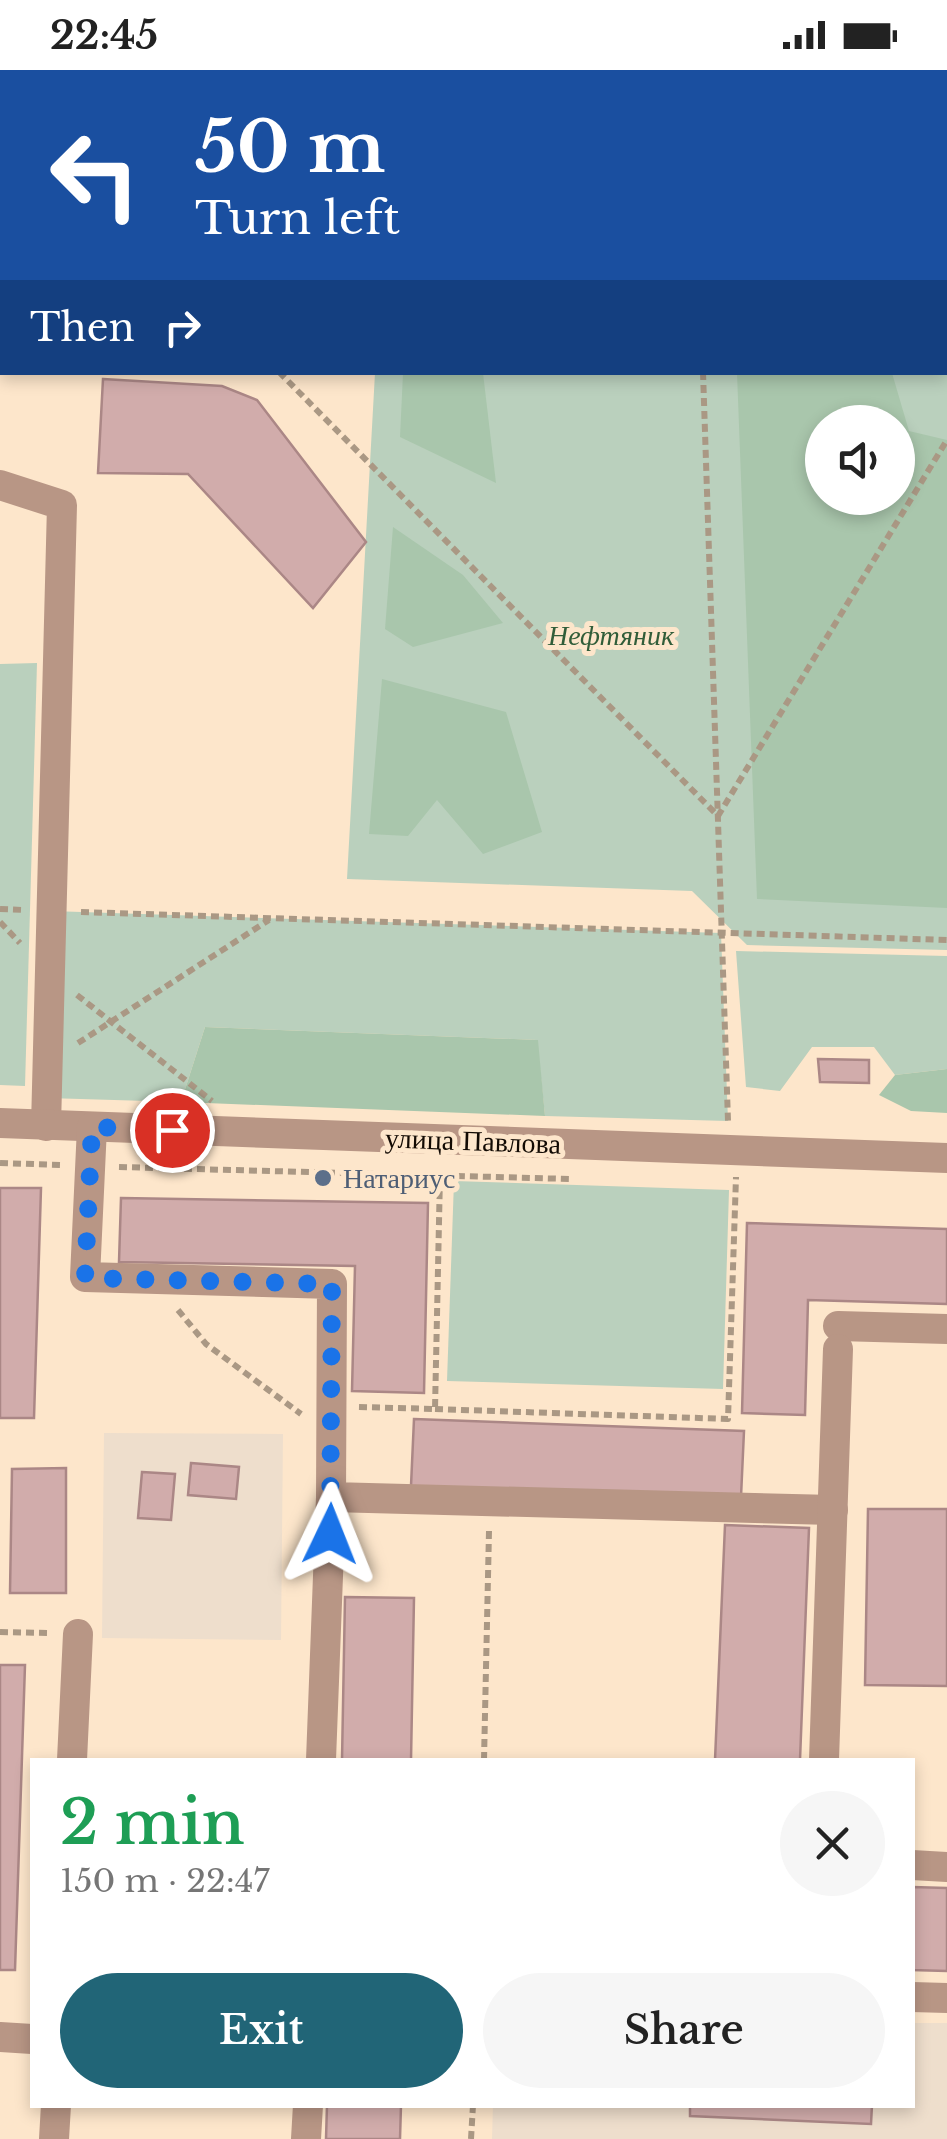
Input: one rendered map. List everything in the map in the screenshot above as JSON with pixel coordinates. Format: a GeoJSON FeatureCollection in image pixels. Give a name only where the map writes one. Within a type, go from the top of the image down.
{"type":"FeatureCollection","features":[{"type":"Feature","properties":{"kind":"street"},"geometry":{"type":"LineString","coordinates":[[0,485],[62,506],[46,1126]]}},
{"type":"Feature","properties":{"kind":"street","name":"улица Павлова"},"geometry":{"type":"LineString","coordinates":[[0,1123],[947,1158]]}},
{"type":"Feature","properties":{"kind":"street"},"geometry":{"type":"LineString","coordinates":[[92,1127],[85,1278],[332,1284],[331,1497],[322,1758]]}},
{"type":"Feature","properties":{"kind":"street"},"geometry":{"type":"LineString","coordinates":[[824,1758],[838,1337],[947,1329]]}},
{"type":"Feature","properties":{"kind":"street"},"geometry":{"type":"LineString","coordinates":[[331,1497],[833,1510]]}},
{"type":"Feature","properties":{"kind":"street"},"geometry":{"type":"LineString","coordinates":[[72,1758],[78,1634]]}},
{"type":"Feature","properties":{"kind":"street"},"geometry":{"type":"LineString","coordinates":[[915,1866],[947,1867]]}},
{"type":"Feature","properties":{"kind":"street"},"geometry":{"type":"LineString","coordinates":[[915,1997],[947,1998]]}},
{"type":"Feature","properties":{"kind":"street"},"geometry":{"type":"LineString","coordinates":[[0,2036],[30,2039]]}},
{"type":"Feature","properties":{"kind":"street"},"geometry":{"type":"LineString","coordinates":[[54,2139],[56,2108]]}},
{"type":"Feature","properties":{"kind":"street"},"geometry":{"type":"LineString","coordinates":[[306,2139],[308,2108]]}},
{"type":"Feature","properties":{"kind":"path"},"geometry":{"type":"LineString","coordinates":[[282,375],[718,816]]}},
{"type":"Feature","properties":{"kind":"path"},"geometry":{"type":"LineString","coordinates":[[350,1407],[728,1420],[738,1183],[729,1150],[703,375]]}},
{"type":"Feature","properties":{"kind":"path"},"geometry":{"type":"LineString","coordinates":[[718,816],[947,440]]}},
{"type":"Feature","properties":{"kind":"path"},"geometry":{"type":"LineString","coordinates":[[0,909],[947,940]]}},
{"type":"Feature","properties":{"kind":"path"},"geometry":{"type":"LineString","coordinates":[[48,1063],[272,918]]}},
{"type":"Feature","properties":{"kind":"path"},"geometry":{"type":"LineString","coordinates":[[50,976],[112,1020],[214,1103]]}},
{"type":"Feature","properties":{"kind":"path"},"geometry":{"type":"LineString","coordinates":[[0,1164],[454,1176]]}},
{"type":"Feature","properties":{"kind":"path"},"geometry":{"type":"LineString","coordinates":[[434,1409],[440,1175]]}},
{"type":"Feature","properties":{"kind":"path"},"geometry":{"type":"LineString","coordinates":[[169,1298],[206,1344],[317,1425]]}},
{"type":"Feature","properties":{"kind":"path"},"geometry":{"type":"LineString","coordinates":[[484,1758],[489,1522]]}},
{"type":"Feature","properties":{"kind":"path"},"geometry":{"type":"LineString","coordinates":[[0,1632],[78,1634]]}},
{"type":"Feature","properties":{"kind":"path"},"geometry":{"type":"LineString","coordinates":[[471,2139],[473,2108]]}},
{"type":"Feature","properties":{"kind":"shaded area"},"geometry":{"type":"Polygon","coordinates":[[[104,1433],[283,1434],[281,1640],[102,1638],[104,1433]]]}},
{"type":"Feature","properties":{"kind":"shaded area"},"geometry":{"type":"Polygon","coordinates":[[[915,2023],[947,2023],[947,2139],[492,2139],[493,2108],[915,2108],[915,2023]]]}},
{"type":"Feature","properties":{"kind":"green space","name":"Нефтяник"},"geometry":{"type":"Polygon","coordinates":[[[375,375],[947,375],[947,950],[747,945],[692,891],[347,879],[375,375]]]}},
{"type":"Feature","properties":{"kind":"green space"},"geometry":{"type":"Polygon","coordinates":[[[403,375],[483,375],[496,483],[400,437],[403,375]]]}},
{"type":"Feature","properties":{"kind":"green space"},"geometry":{"type":"Polygon","coordinates":[[[737,375],[893,375],[901,405],[805,405],[805,515],[915,515],[915,432],[947,440],[947,908],[757,899],[737,375]]]}},
{"type":"Feature","properties":{"kind":"green space"},"geometry":{"type":"Polygon","coordinates":[[[393,527],[463,575],[503,623],[413,647],[385,629],[393,527]]]}},
{"type":"Feature","properties":{"kind":"green space"},"geometry":{"type":"Polygon","coordinates":[[[37,663],[25,1086],[0,1085],[0,664],[37,663]]]}},
{"type":"Feature","properties":{"kind":"green space"},"geometry":{"type":"Polygon","coordinates":[[[382,679],[506,712],[542,832],[483,854],[437,800],[408,836],[369,834],[382,679]]]}},
{"type":"Feature","properties":{"kind":"green space"},"geometry":{"type":"Polygon","coordinates":[[[51,911],[721,933],[728,1121],[545,1116],[537,1040],[205,1027],[181,1102],[47,1098],[51,911]]]}},
{"type":"Feature","properties":{"kind":"green space"},"geometry":{"type":"Polygon","coordinates":[[[736,951],[947,956],[947,1069],[895,1075],[874,1047],[812,1047],[780,1091],[746,1087],[736,951]]]}},
{"type":"Feature","properties":{"kind":"green space"},"geometry":{"type":"Polygon","coordinates":[[[205,1027],[538,1040],[545,1116],[181,1102],[205,1027]]]}},
{"type":"Feature","properties":{"kind":"green space"},"geometry":{"type":"Polygon","coordinates":[[[947,1069],[947,1113],[911,1111],[879,1095],[895,1075],[947,1069]]]}},
{"type":"Feature","properties":{"kind":"green space"},"geometry":{"type":"Polygon","coordinates":[[[454,1181],[729,1190],[723,1389],[447,1381],[454,1181]]]}},
{"type":"Feature","properties":{"kind":"building"},"geometry":{"type":"Polygon","coordinates":[[[103,379],[222,386],[257,400],[366,542],[313,608],[188,474],[98,473],[103,379]]]}},
{"type":"Feature","properties":{"kind":"building"},"geometry":{"type":"Polygon","coordinates":[[[818,1059],[869,1060],[869,1083],[820,1082],[818,1059]]]}},
{"type":"Feature","properties":{"kind":"building"},"geometry":{"type":"Polygon","coordinates":[[[0,1188],[41,1188],[34,1418],[0,1418],[0,1188]]]}},
{"type":"Feature","properties":{"kind":"building"},"geometry":{"type":"Polygon","coordinates":[[[121,1198],[428,1203],[424,1393],[352,1391],[355,1266],[119,1262],[121,1198]]]}},
{"type":"Feature","properties":{"kind":"building"},"geometry":{"type":"Polygon","coordinates":[[[747,1223],[947,1229],[947,1304],[808,1300],[805,1415],[742,1413],[747,1223]]]}},
{"type":"Feature","properties":{"kind":"building"},"geometry":{"type":"Polygon","coordinates":[[[414,1419],[744,1431],[741,1497],[411,1486],[414,1419]]]}},
{"type":"Feature","properties":{"kind":"building"},"geometry":{"type":"Polygon","coordinates":[[[191,1463],[239,1467],[236,1499],[188,1495],[191,1463]]]}},
{"type":"Feature","properties":{"kind":"building"},"geometry":{"type":"Polygon","coordinates":[[[66,1468],[66,1593],[10,1593],[12,1469],[66,1468]]]}},
{"type":"Feature","properties":{"kind":"building"},"geometry":{"type":"Polygon","coordinates":[[[142,1472],[175,1474],[171,1520],[138,1518],[142,1472]]]}},
{"type":"Feature","properties":{"kind":"building"},"geometry":{"type":"Polygon","coordinates":[[[868,1509],[947,1509],[947,1686],[865,1685],[868,1509]]]}},
{"type":"Feature","properties":{"kind":"building"},"geometry":{"type":"Polygon","coordinates":[[[725,1525],[809,1528],[800,1758],[715,1758],[725,1525]]]}},
{"type":"Feature","properties":{"kind":"building"},"geometry":{"type":"Polygon","coordinates":[[[345,1597],[414,1598],[411,1758],[342,1758],[345,1597]]]}},
{"type":"Feature","properties":{"kind":"building"},"geometry":{"type":"Polygon","coordinates":[[[0,1665],[25,1665],[15,1970],[0,1970],[0,1665]]]}},
{"type":"Feature","properties":{"kind":"building"},"geometry":{"type":"Polygon","coordinates":[[[915,1887],[947,1888],[947,1971],[915,1970],[915,1887]]]}},
{"type":"Feature","properties":{"kind":"building"},"geometry":{"type":"Polygon","coordinates":[[[327,2108],[401,2108],[400,2139],[326,2139],[327,2108]]]}},
{"type":"Feature","properties":{"kind":"building"},"geometry":{"type":"Polygon","coordinates":[[[690,2108],[872,2108],[871,2124],[690,2116],[690,2108]]]}},
{"type":"Feature","properties":{"kind":"place","name":"Натариус"},"geometry":{"type":"Point","coordinates":[323,1178]}},
{"type":"Feature","properties":{"kind":"route"},"geometry":{"type":"LineString","coordinates":[[172,1130],[92,1127],[85,1278],[332,1284],[330,1534]]}}]}
